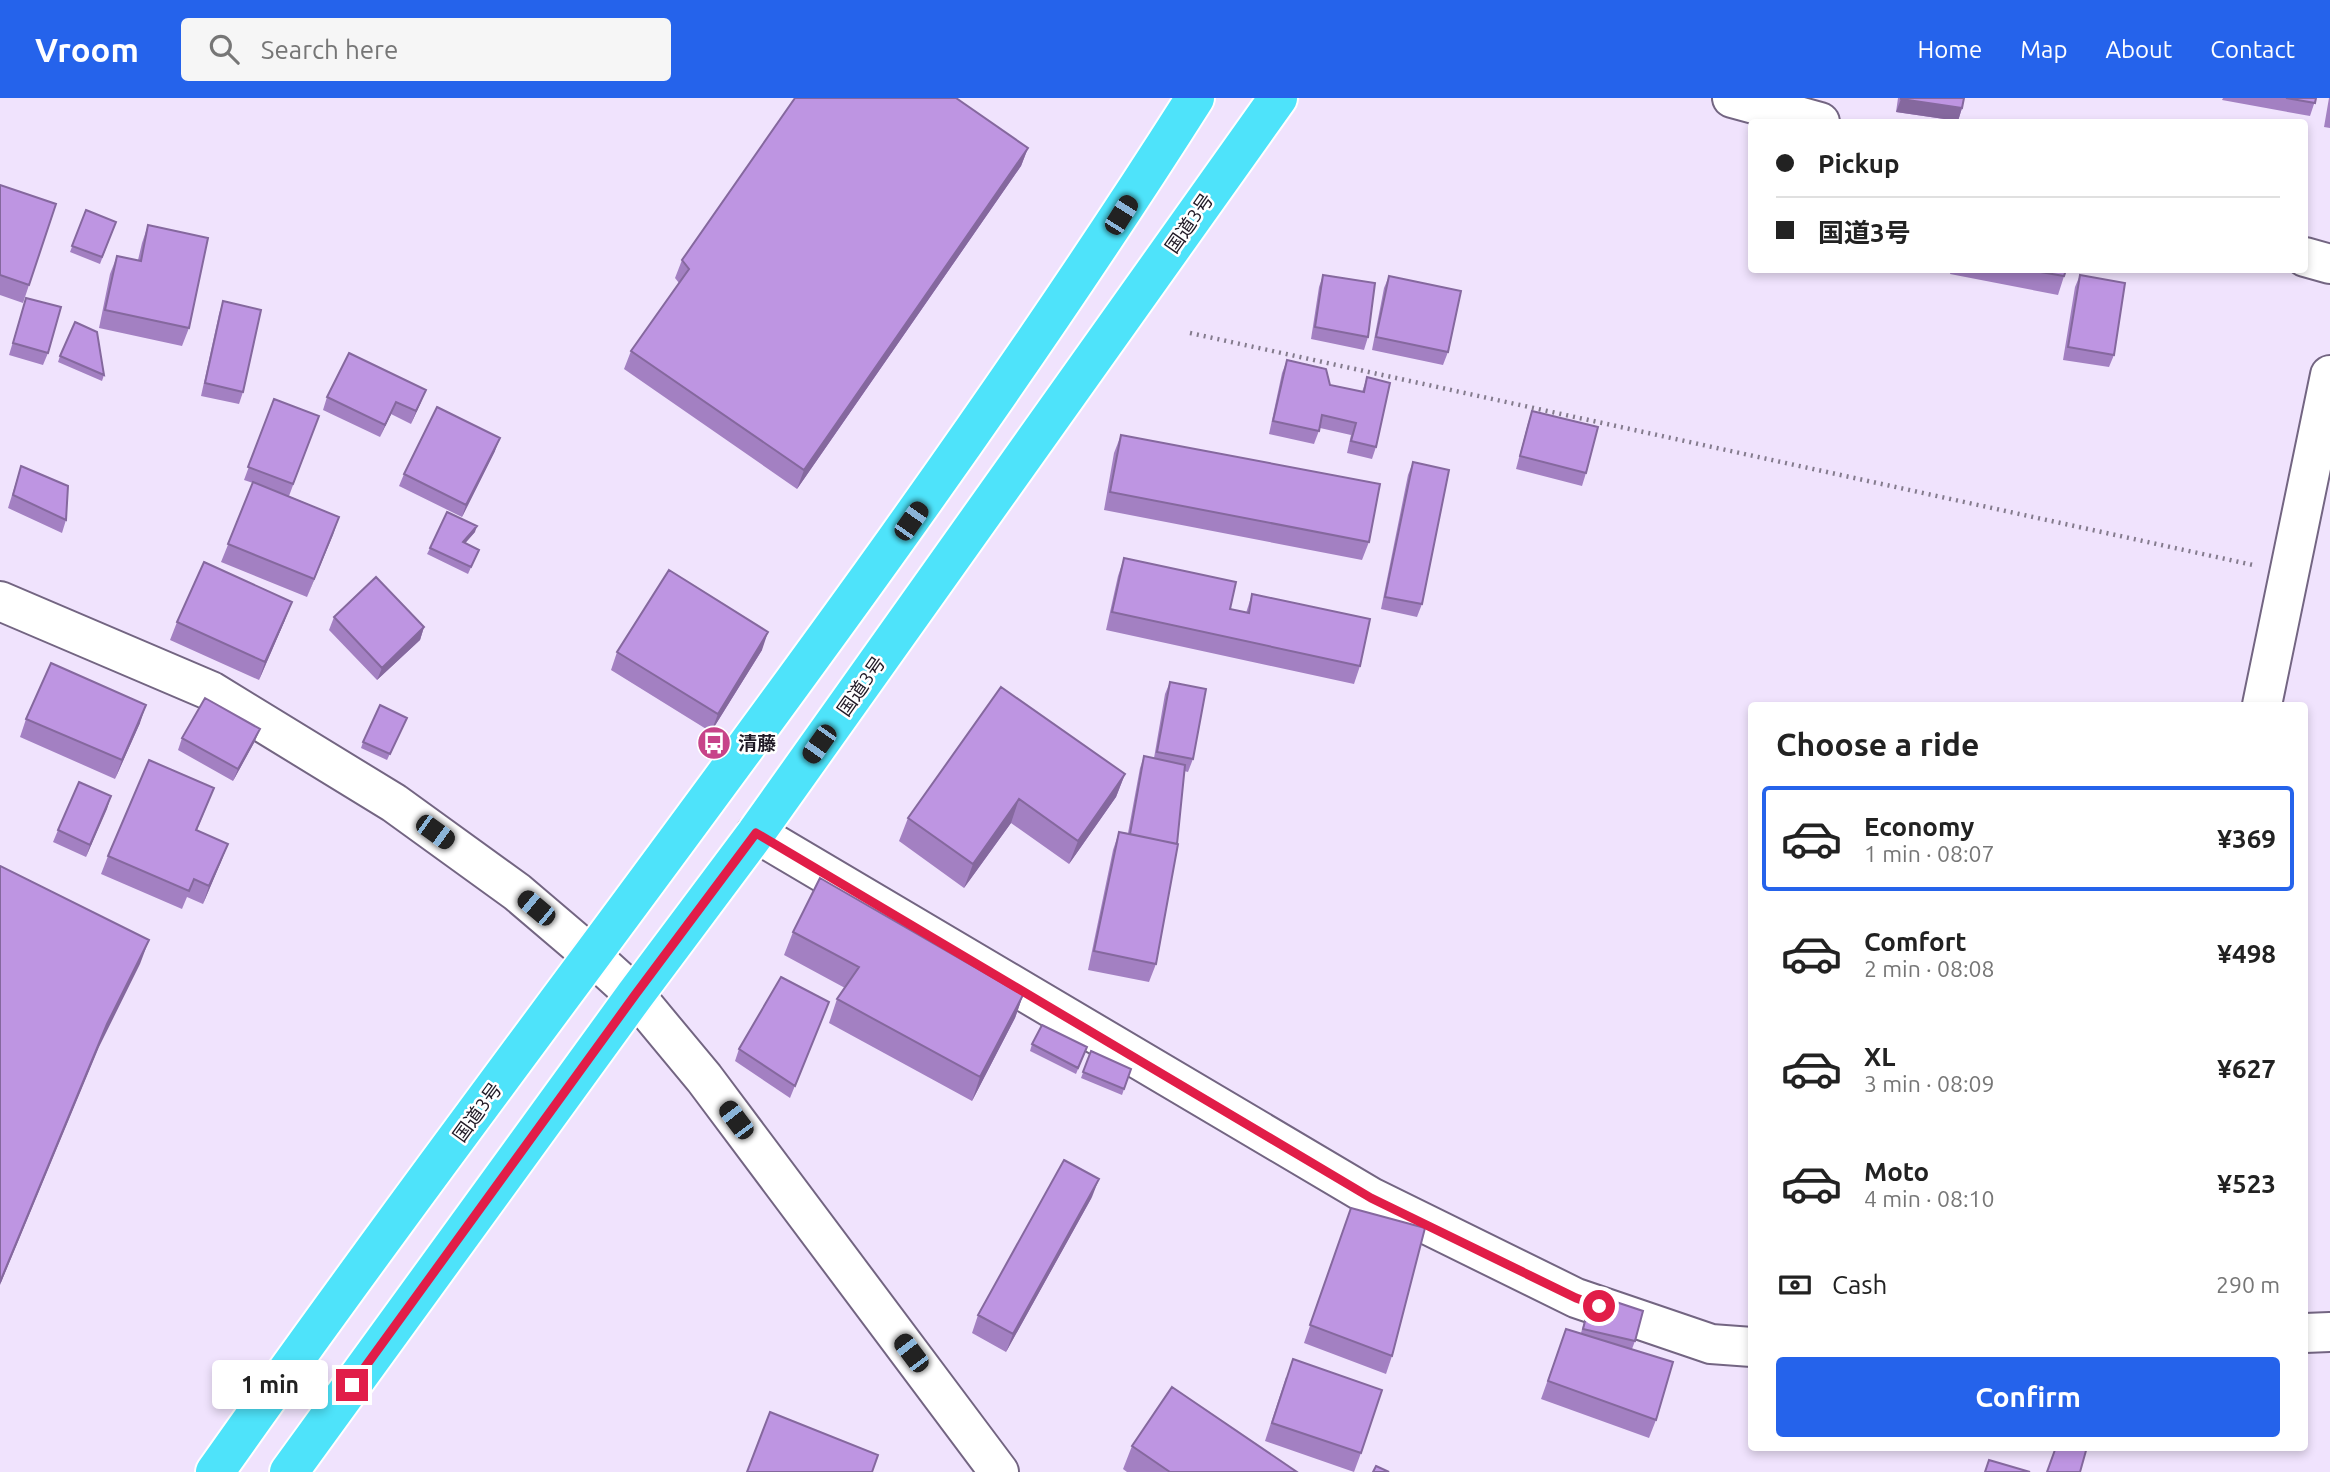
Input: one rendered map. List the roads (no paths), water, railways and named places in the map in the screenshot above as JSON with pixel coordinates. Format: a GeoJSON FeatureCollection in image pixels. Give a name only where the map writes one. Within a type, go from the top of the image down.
{"type":"FeatureCollection","features":[{"type":"Feature","properties":{"kind":"highway","name":"国道3号"},"geometry":{"type":"LineString","coordinates":[[215,1472],[911,521],[1121,215],[1195,98]]}},
{"type":"Feature","properties":{"kind":"highway","name":"国道3号"},"geometry":{"type":"LineString","coordinates":[[289,1472],[635,995],[756,833],[1278,98]]}},
{"type":"Feature","properties":{"kind":"street"},"geometry":{"type":"LineString","coordinates":[[1732,98],[1809,119]]}},
{"type":"Feature","properties":{"kind":"street"},"geometry":{"type":"LineString","coordinates":[[2308,258],[2330,264]]}},
{"type":"Feature","properties":{"kind":"street"},"geometry":{"type":"LineString","coordinates":[[2263,702],[2330,375]]}},
{"type":"Feature","properties":{"kind":"street"},"geometry":{"type":"LineString","coordinates":[[0,601],[211,691],[394,803],[517,892],[592,955],[635,995],[704,1078],[999,1472]]}},
{"type":"Feature","properties":{"kind":"street"},"geometry":{"type":"LineString","coordinates":[[756,833],[1371,1198],[1576,1298],[1711,1344],[1748,1347]]}},
{"type":"Feature","properties":{"kind":"street"},"geometry":{"type":"LineString","coordinates":[[2308,1334],[2330,1332]]}},
{"type":"Feature","properties":{"kind":"place","name":"清藤"},"geometry":{"type":"Point","coordinates":[714,743]}}]}
